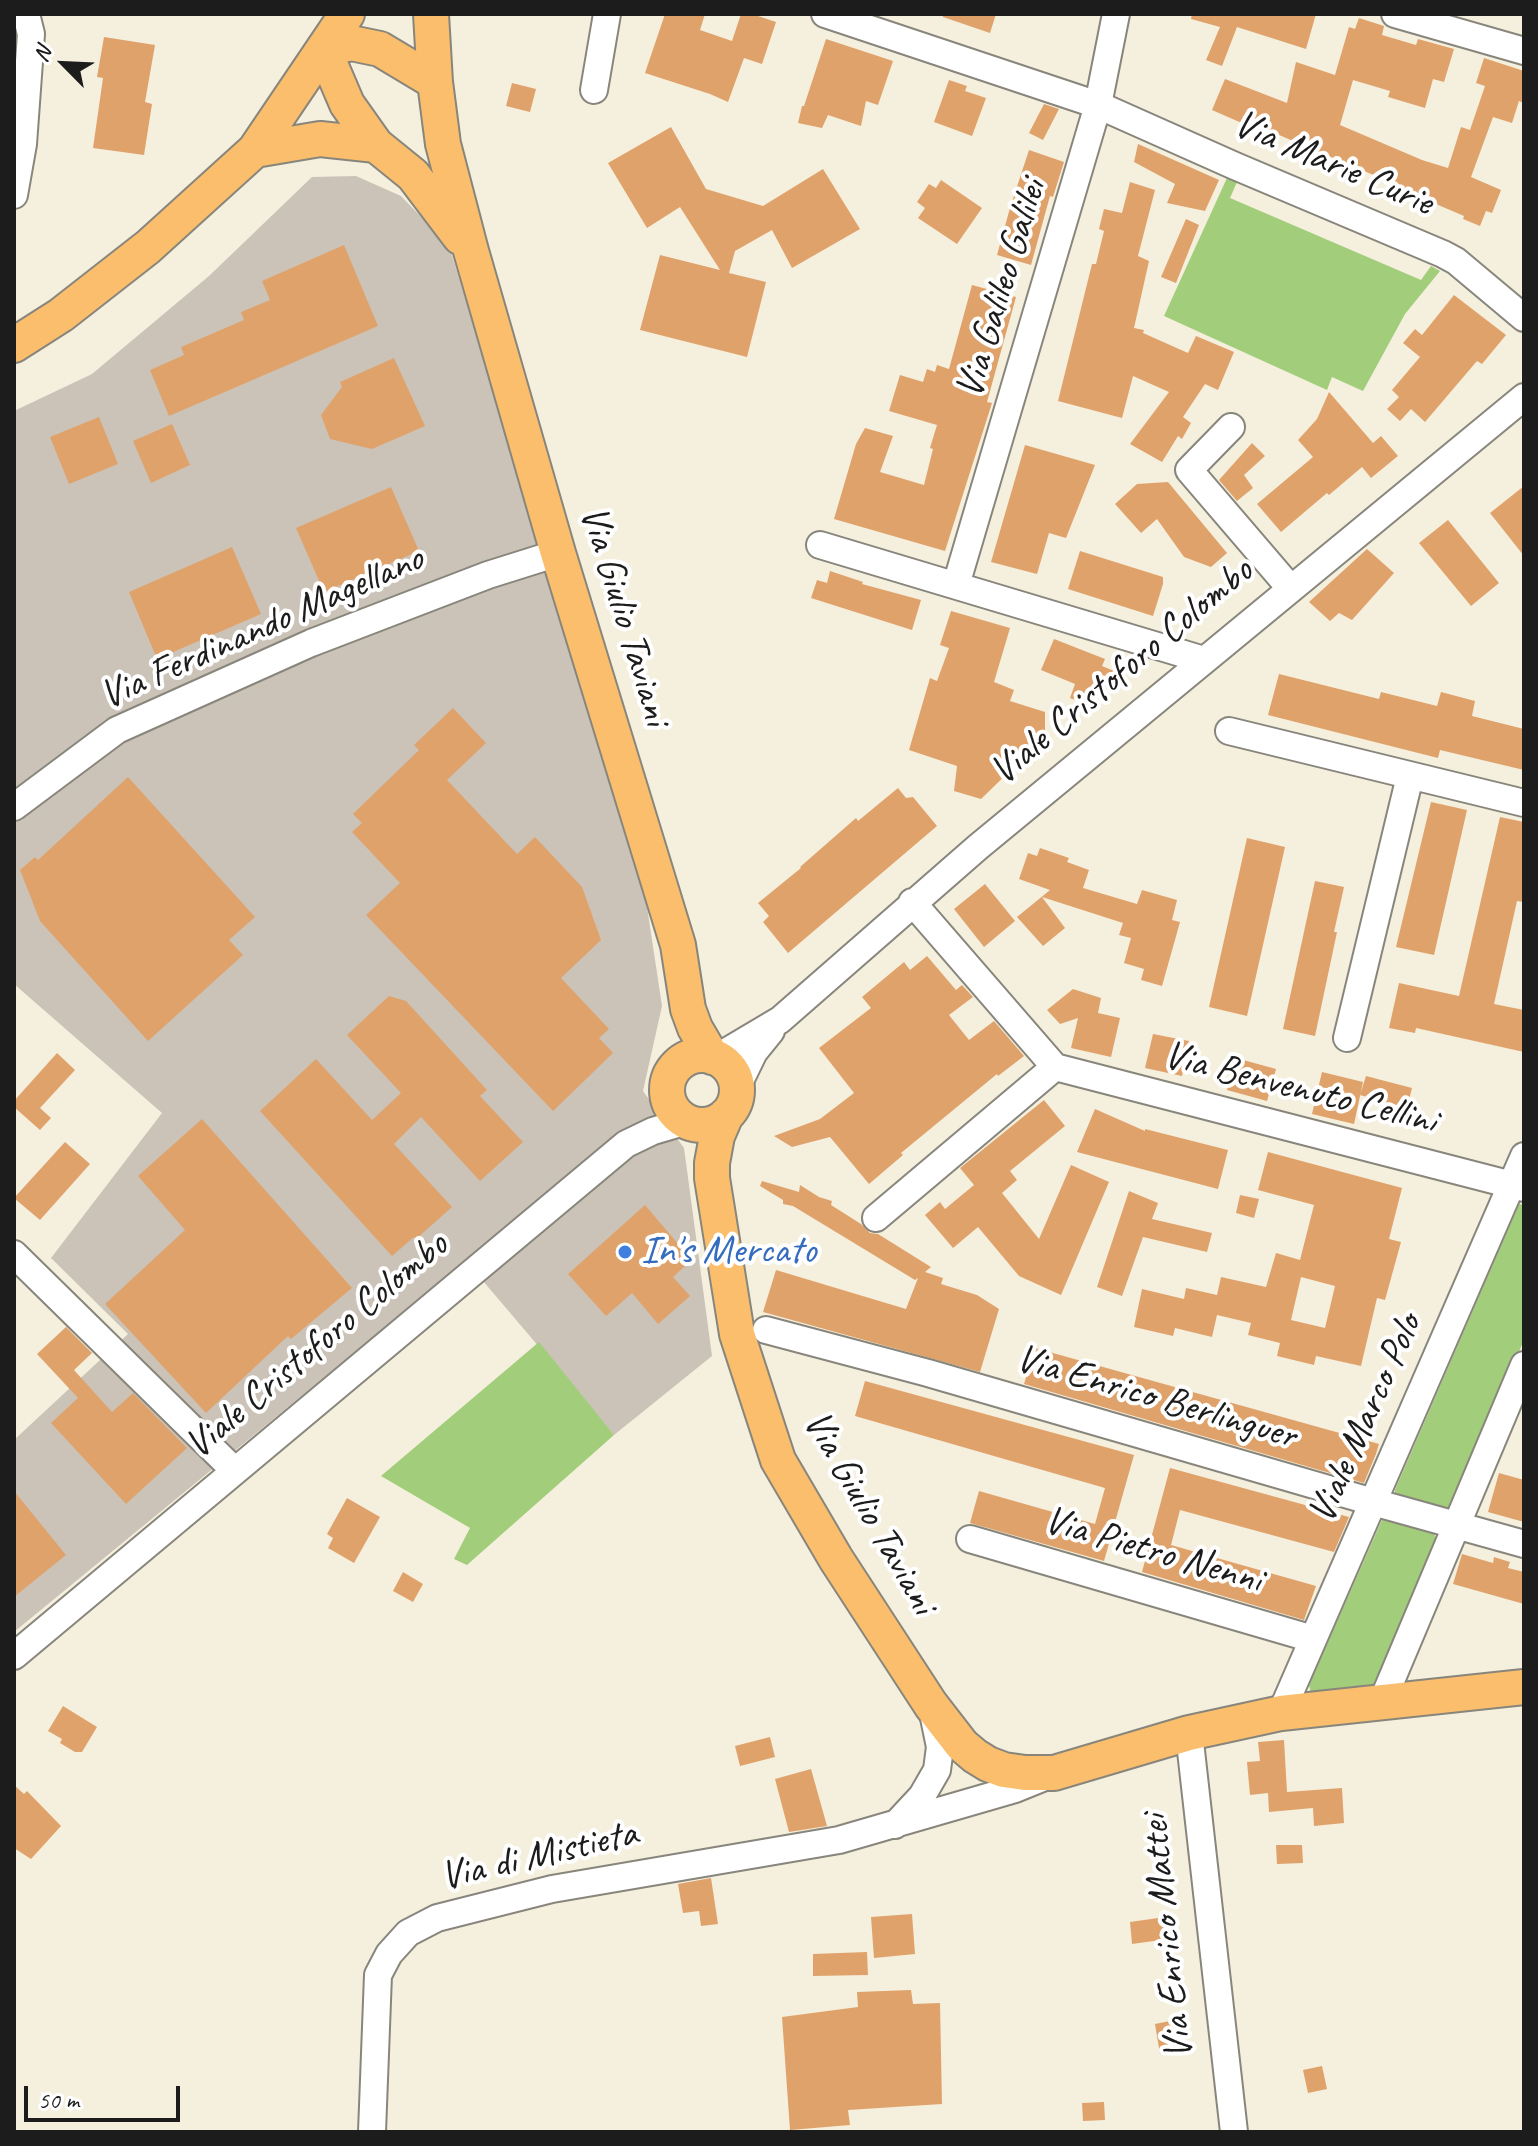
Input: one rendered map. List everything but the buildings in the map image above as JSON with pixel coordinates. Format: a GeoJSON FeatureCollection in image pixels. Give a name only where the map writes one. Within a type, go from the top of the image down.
{"type":"FeatureCollection","features":[{"type":"Feature","properties":{"kind":"main road"},"geometry":{"type":"LineString","coordinates":[[14,345],[61,315],[148,247],[255,150],[347,14]]}},
{"type":"Feature","properties":{"kind":"main road","name":"Via Giulio Taviani"},"geometry":{"type":"LineString","coordinates":[[431,14],[443,144],[471,251],[558,553],[678,945],[688,1009],[695,1028],[714,1057]]}},
{"type":"Feature","properties":{"kind":"main road"},"geometry":{"type":"LineString","coordinates":[[324,50],[351,43],[380,49],[435,82]]}},
{"type":"Feature","properties":{"kind":"main road","name":"Via Giulio Taviani"},"geometry":{"type":"LineString","coordinates":[[324,50],[347,104],[376,145],[413,175],[471,251]]}},
{"type":"Feature","properties":{"kind":"main road"},"geometry":{"type":"LineString","coordinates":[[255,150],[320,139],[376,145]]}},
{"type":"Feature","properties":{"kind":"main road","name":"Via Giulio Taviani"},"geometry":{"type":"LineString","coordinates":[[671,1073],[688,1009]]}},
{"type":"Feature","properties":{"kind":"main road","name":"Viale Cristoforo Colombo"},"geometry":{"type":"LineString","coordinates":[[671,1073],[680,1063],[692,1057],[714,1057]]}},
{"type":"Feature","properties":{"kind":"main road"},"geometry":{"type":"LineString","coordinates":[[714,1057],[733,1074],[731,1102]]}},
{"type":"Feature","properties":{"kind":"main road"},"geometry":{"type":"LineString","coordinates":[[671,1073],[667,1086],[668,1099],[674,1111],[689,1122]]}},
{"type":"Feature","properties":{"kind":"main road","name":"Via Giulio Taviani"},"geometry":{"type":"LineString","coordinates":[[712,1163],[717,1136],[731,1102]]}},
{"type":"Feature","properties":{"kind":"main road","name":"Viale Cristoforo Colombo"},"geometry":{"type":"LineString","coordinates":[[689,1122],[712,1123],[731,1102]]}},
{"type":"Feature","properties":{"kind":"main road","name":"Via Giulio Taviani"},"geometry":{"type":"LineString","coordinates":[[689,1122],[712,1163],[737,1334],[778,1460],[836,1559],[931,1705],[962,1745],[988,1764],[1013,1771],[1054,1773]]}},
{"type":"Feature","properties":{"kind":"main road"},"geometry":{"type":"LineString","coordinates":[[1054,1773],[1189,1733],[1281,1713],[1524,1687]]}},
{"type":"Feature","properties":{"kind":"street"},"geometry":{"type":"LineString","coordinates":[[14,195],[23,144],[31,34],[26,14]]}},
{"type":"Feature","properties":{"kind":"street"},"geometry":{"type":"LineString","coordinates":[[594,90],[607,14]]}},
{"type":"Feature","properties":{"kind":"street","name":"Via Marie Curie"},"geometry":{"type":"LineString","coordinates":[[825,14],[1098,105],[1443,254],[1456,261],[1524,318]]}},
{"type":"Feature","properties":{"kind":"street","name":"Via Galileo Galilei"},"geometry":{"type":"LineString","coordinates":[[956,585],[1098,105],[1116,14]]}},
{"type":"Feature","properties":{"kind":"street"},"geometry":{"type":"LineString","coordinates":[[1406,15],[1524,51]]}},
{"type":"Feature","properties":{"kind":"street","name":"Viale Cristoforo Colombo"},"geometry":{"type":"LineString","coordinates":[[731,1102],[754,1052],[780,1020],[912,902],[1524,397]]}},
{"type":"Feature","properties":{"kind":"street"},"geometry":{"type":"LineString","coordinates":[[1231,427],[1189,470],[1291,589]]}},
{"type":"Feature","properties":{"kind":"street"},"geometry":{"type":"LineString","coordinates":[[820,545],[1204,660]]}},
{"type":"Feature","properties":{"kind":"street","name":"Via Ferdinando Magellano"},"geometry":{"type":"LineString","coordinates":[[14,807],[117,730],[311,643],[488,575],[558,553]]}},
{"type":"Feature","properties":{"kind":"street"},"geometry":{"type":"LineString","coordinates":[[1229,731],[1524,803]]}},
{"type":"Feature","properties":{"kind":"street"},"geometry":{"type":"LineString","coordinates":[[1347,1038],[1410,776]]}},
{"type":"Feature","properties":{"kind":"street"},"geometry":{"type":"LineString","coordinates":[[876,1218],[1055,1067],[912,902]]}},
{"type":"Feature","properties":{"kind":"street","name":"Viale Cristoforo Colombo"},"geometry":{"type":"LineString","coordinates":[[714,1057],[780,1020]]}},
{"type":"Feature","properties":{"kind":"street","name":"Via Benvenuto Cellini"},"geometry":{"type":"LineString","coordinates":[[1055,1067],[1518,1187]]}},
{"type":"Feature","properties":{"kind":"street","name":"Viale Cristoforo Colombo"},"geometry":{"type":"LineString","coordinates":[[14,1656],[626,1144],[653,1131],[689,1122]]}},
{"type":"Feature","properties":{"kind":"street","name":"Viale Marco Polo"},"geometry":{"type":"LineString","coordinates":[[1281,1713],[1373,1502],[1518,1187],[1524,1156]]}},
{"type":"Feature","properties":{"kind":"street"},"geometry":{"type":"LineString","coordinates":[[14,1254],[235,1471]]}},
{"type":"Feature","properties":{"kind":"street","name":"Via Enrico Berlinguer"},"geometry":{"type":"LineString","coordinates":[[766,1330],[1524,1544]]}},
{"type":"Feature","properties":{"kind":"street"},"geometry":{"type":"LineString","coordinates":[[1382,1702],[1524,1365]]}},
{"type":"Feature","properties":{"kind":"street","name":"Via Pietro Nenni"},"geometry":{"type":"LineString","coordinates":[[970,1539],[1313,1639]]}},
{"type":"Feature","properties":{"kind":"street"},"geometry":{"type":"LineString","coordinates":[[895,1825],[922,1796],[937,1770],[940,1747],[931,1705]]}},
{"type":"Feature","properties":{"kind":"street","name":"Via Enrico Mattei"},"geometry":{"type":"LineString","coordinates":[[1189,1733],[1234,2132]]}},
{"type":"Feature","properties":{"kind":"street","name":"Via di Mistieta"},"geometry":{"type":"LineString","coordinates":[[372,2132],[378,1975],[389,1954],[408,1933],[437,1918],[552,1889],[839,1840],[1015,1789],[1054,1773]]}},
{"type":"Feature","properties":{"kind":"shaded area"},"geometry":{"type":"Polygon","coordinates":[[[356,176],[401,196],[449,246],[639,854],[662,1006],[643,1091],[684,1148],[712,1356],[614,1435],[466,1261],[14,1632],[14,1440],[128,1334],[51,1258],[162,1113],[14,984],[14,411],[92,374],[209,276],[312,177],[356,176]]]}},
{"type":"Feature","properties":{"kind":"green space"},"geometry":{"type":"Polygon","coordinates":[[[1227,178],[1237,182],[1230,198],[1421,280],[1431,266],[1440,271],[1405,314],[1363,391],[1332,377],[1327,390],[1164,316],[1227,178]]]}},
{"type":"Feature","properties":{"kind":"green space"},"geometry":{"type":"Polygon","coordinates":[[[1519,1204],[1524,1205],[1524,1340],[1449,1513],[1395,1495],[1395,1490],[1519,1204]]]}},
{"type":"Feature","properties":{"kind":"green space"},"geometry":{"type":"Polygon","coordinates":[[[539,1342],[614,1435],[467,1565],[454,1559],[470,1528],[381,1476],[539,1342]]]}},
{"type":"Feature","properties":{"kind":"green space"},"geometry":{"type":"Polygon","coordinates":[[[1382,1520],[1433,1531],[1436,1546],[1379,1685],[1373,1690],[1311,1694],[1309,1685],[1382,1520]]]}},
{"type":"Feature","properties":{"kind":"place","name":"In's Mercato"},"geometry":{"type":"Point","coordinates":[625,1252]}}]}
